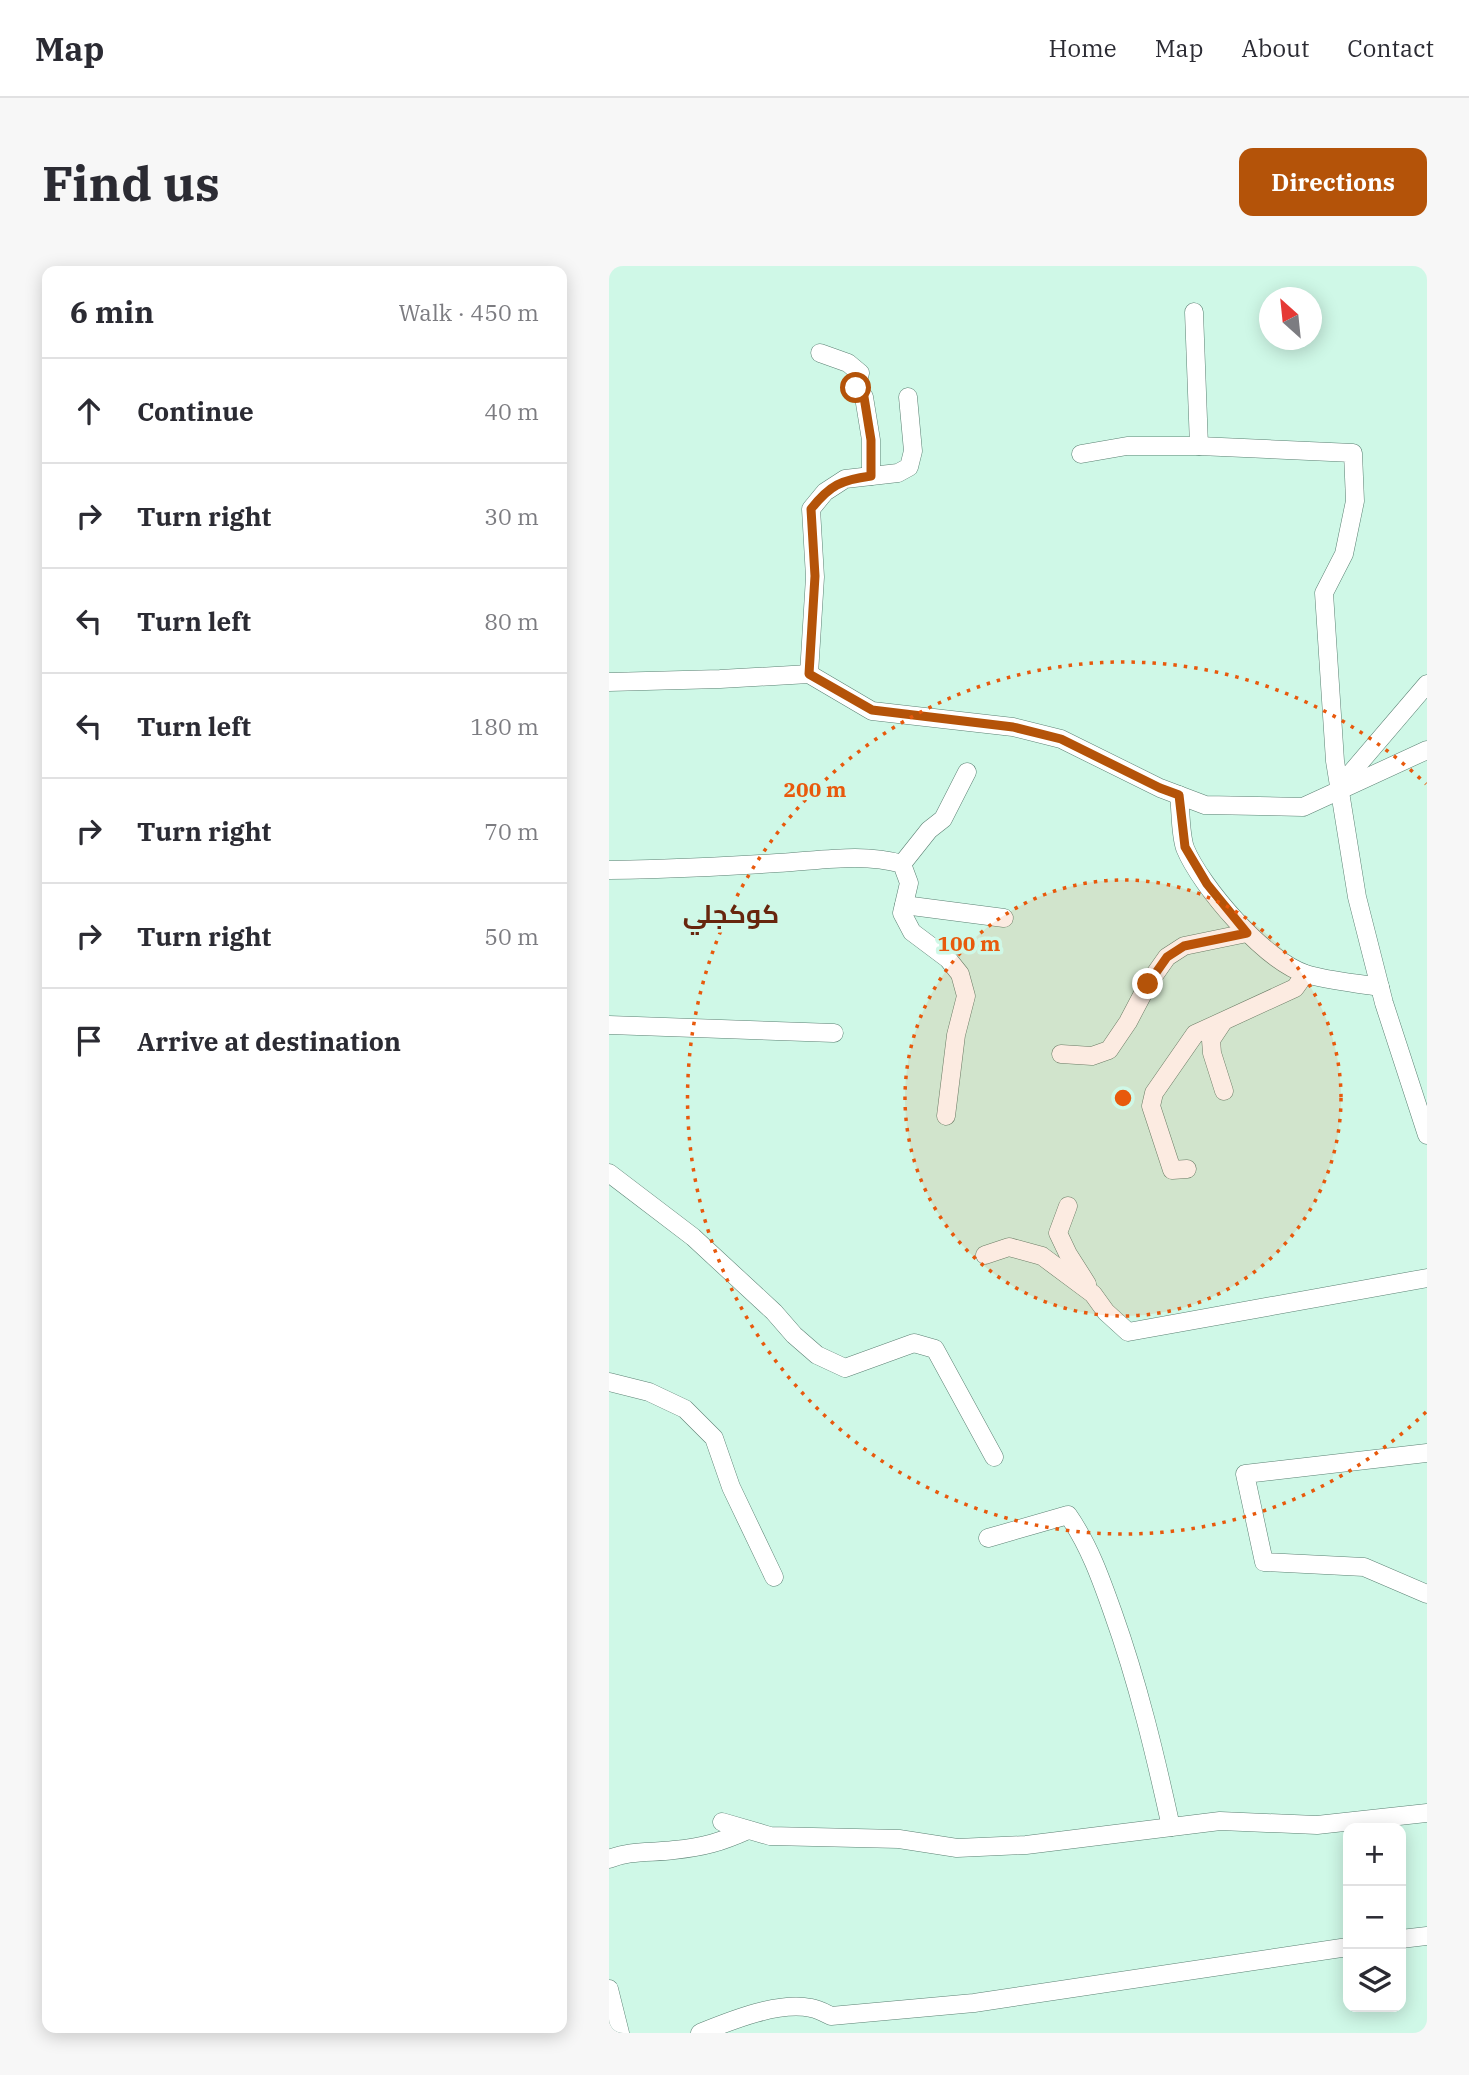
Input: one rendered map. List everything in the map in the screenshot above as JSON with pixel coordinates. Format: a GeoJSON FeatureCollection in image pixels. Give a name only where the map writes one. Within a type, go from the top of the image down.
{"type":"FeatureCollection","features":[{"type":"Feature","properties":{"kind":"street"},"geometry":{"type":"LineString","coordinates":[[1194,312],[1199,446]]}},
{"type":"Feature","properties":{"kind":"street"},"geometry":{"type":"LineString","coordinates":[[820,353],[848,363],[860,373],[856,388],[864,397],[866,407],[871,440],[871,476]]}},
{"type":"Feature","properties":{"kind":"street"},"geometry":{"type":"LineString","coordinates":[[809,674],[815,576],[811,509],[825,492],[845,479],[898,473],[909,467],[913,451],[908,397]]}},
{"type":"Feature","properties":{"kind":"street"},"geometry":{"type":"LineString","coordinates":[[1081,454],[1127,446],[1199,446],[1353,453],[1355,501],[1347,541],[1344,554],[1324,593],[1335,761],[1357,897],[1380,987],[1427,1135]]}},
{"type":"Feature","properties":{"kind":"street"},"geometry":{"type":"LineString","coordinates":[[609,682],[809,674],[872,710],[1013,727],[1061,739],[1160,788],[1205,804],[1303,807],[1427,750]]}},
{"type":"Feature","properties":{"kind":"street"},"geometry":{"type":"LineString","coordinates":[[1340,789],[1427,684]]}},
{"type":"Feature","properties":{"kind":"street"},"geometry":{"type":"LineString","coordinates":[[902,864],[929,830],[943,819],[967,772]]}},
{"type":"Feature","properties":{"kind":"street"},"geometry":{"type":"LineString","coordinates":[[1179,795],[1185,847],[1207,884],[1247,933],[1277,959],[1305,974],[1380,987]]}},
{"type":"Feature","properties":{"kind":"street"},"geometry":{"type":"LineString","coordinates":[[609,870],[852,859],[887,860],[902,864]]}},
{"type":"Feature","properties":{"kind":"street"},"geometry":{"type":"LineString","coordinates":[[902,864],[909,883],[902,913],[912,932],[948,959],[960,974],[966,996],[956,1035],[946,1116]]}},
{"type":"Feature","properties":{"kind":"street"},"geometry":{"type":"LineString","coordinates":[[904,905],[1005,918]]}},
{"type":"Feature","properties":{"kind":"street"},"geometry":{"type":"LineString","coordinates":[[1061,1054],[1092,1056],[1109,1050],[1167,957],[1184,946],[1247,933]]}},
{"type":"Feature","properties":{"kind":"street"},"geometry":{"type":"LineString","coordinates":[[1187,1169],[1172,1170],[1168,1161],[1151,1106],[1154,1093],[1195,1034],[1295,988],[1305,974]]}},
{"type":"Feature","properties":{"kind":"street"},"geometry":{"type":"LineString","coordinates":[[1223,1023],[1211,1040],[1212,1053],[1224,1091]]}},
{"type":"Feature","properties":{"kind":"street"},"geometry":{"type":"LineString","coordinates":[[609,1025],[834,1033]]}},
{"type":"Feature","properties":{"kind":"street"},"geometry":{"type":"LineString","coordinates":[[609,1173],[693,1237],[817,1355],[845,1368],[914,1343],[935,1349],[994,1457]]}},
{"type":"Feature","properties":{"kind":"street"},"geometry":{"type":"LineString","coordinates":[[1069,1206],[1058,1233],[1068,1254],[1105,1312],[1128,1332],[1427,1278]]}},
{"type":"Feature","properties":{"kind":"street"},"geometry":{"type":"LineString","coordinates":[[985,1255],[1009,1247],[1042,1256],[1093,1294]]}},
{"type":"Feature","properties":{"kind":"street"},"geometry":{"type":"LineString","coordinates":[[609,1382],[649,1392],[685,1409],[714,1438],[731,1487],[774,1577]]}},
{"type":"Feature","properties":{"kind":"street"},"geometry":{"type":"LineString","coordinates":[[1427,1454],[1245,1474],[1264,1562],[1364,1567],[1427,1594]]}},
{"type":"Feature","properties":{"kind":"street"},"geometry":{"type":"LineString","coordinates":[[988,1538],[1068,1516],[1083,1537],[1131,1664],[1155,1752],[1171,1827]]}},
{"type":"Feature","properties":{"kind":"street"},"geometry":{"type":"LineString","coordinates":[[722,1822],[771,1836],[899,1839],[957,1848],[1026,1845],[1220,1821],[1317,1825],[1427,1813]]}},
{"type":"Feature","properties":{"kind":"street"},"geometry":{"type":"LineString","coordinates":[[609,1859],[622,1853],[714,1845],[748,1830]]}},
{"type":"Feature","properties":{"kind":"street"},"geometry":{"type":"LineString","coordinates":[[1406,1939],[1427,1936]]}},
{"type":"Feature","properties":{"kind":"street"},"geometry":{"type":"LineString","coordinates":[[700,2033],[778,2008],[810,2008],[831,2016],[974,2003],[1343,1948]]}},
{"type":"Feature","properties":{"kind":"street"},"geometry":{"type":"LineString","coordinates":[[609,1989],[619,2033],[609,2032]]}},
{"type":"Feature","properties":{"kind":"district","name":"كوكجلي"},"geometry":{"type":"Point","coordinates":[731,914]}},
{"type":"Feature","properties":{"kind":"route"},"geometry":{"type":"LineString","coordinates":[[856,388],[864,397],[871,440],[871,476],[845,479],[825,492],[811,509],[815,576],[809,674],[872,710],[1013,727],[1061,739],[1179,795],[1185,847],[1207,884],[1247,933],[1184,946],[1167,957],[1148,984]]}}]}
